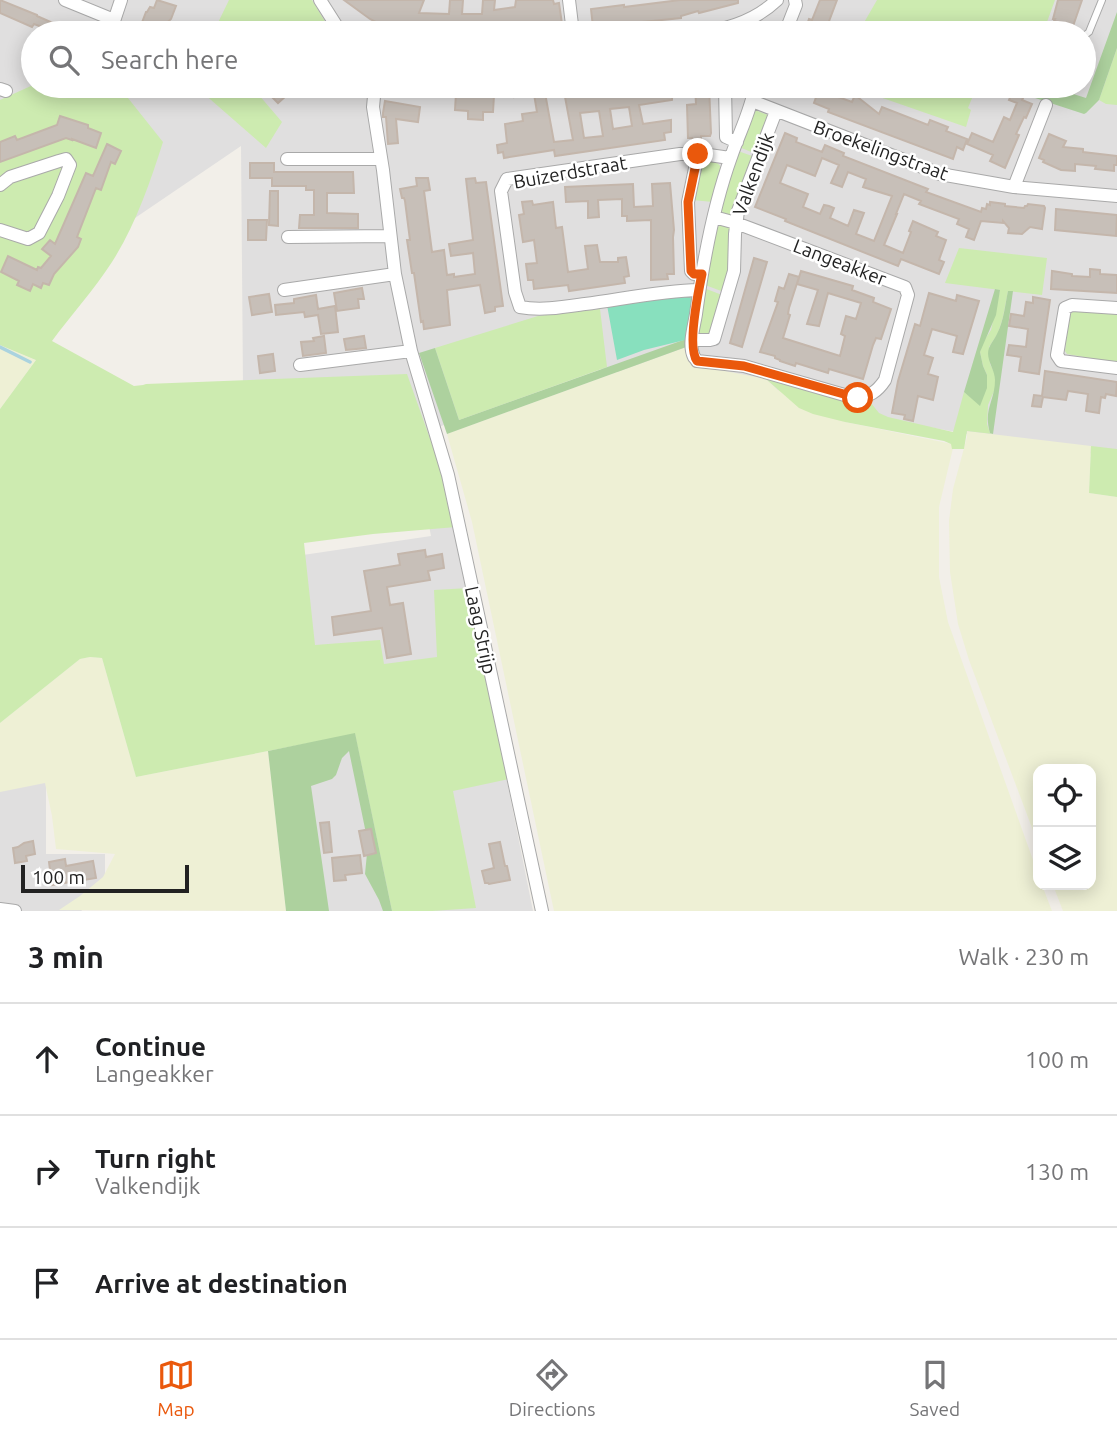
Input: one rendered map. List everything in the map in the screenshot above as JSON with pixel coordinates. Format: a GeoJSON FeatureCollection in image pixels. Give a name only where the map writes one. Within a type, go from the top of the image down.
{"type":"FeatureCollection","features":[{"type":"Feature","properties":{"kind":"street"},"geometry":{"type":"LineString","coordinates":[[65,0],[114,20],[121,0]]}},
{"type":"Feature","properties":{"kind":"street"},"geometry":{"type":"LineString","coordinates":[[320,0],[333,21]]}},
{"type":"Feature","properties":{"kind":"street"},"geometry":{"type":"LineString","coordinates":[[569,0],[572,21]]}},
{"type":"Feature","properties":{"kind":"street"},"geometry":{"type":"LineString","coordinates":[[755,21],[777,0]]}},
{"type":"Feature","properties":{"kind":"street"},"geometry":{"type":"LineString","coordinates":[[790,21],[796,5],[795,0]]}},
{"type":"Feature","properties":{"kind":"street","name":"Laag Strijp"},"geometry":{"type":"LineString","coordinates":[[374,98],[395,274],[411,351],[448,475],[542,911]]}},
{"type":"Feature","properties":{"kind":"street","name":"Valkendijk"},"geometry":{"type":"LineString","coordinates":[[725,98],[726,137],[737,142]]}},
{"type":"Feature","properties":{"kind":"street","name":"Valkendijk"},"geometry":{"type":"LineString","coordinates":[[753,98],[730,158],[714,217],[692,341],[714,339],[734,271],[738,211],[776,111]]}},
{"type":"Feature","properties":{"kind":"street","name":"Broekelingstraat"},"geometry":{"type":"LineString","coordinates":[[752,101],[940,174],[1014,187],[1117,197]]}},
{"type":"Feature","properties":{"kind":"street"},"geometry":{"type":"LineString","coordinates":[[1014,187],[1046,105]]}},
{"type":"Feature","properties":{"kind":"street","name":"Buizerdstraat"},"geometry":{"type":"LineString","coordinates":[[699,290],[674,290],[569,307],[520,307],[515,292],[501,191],[507,179],[680,154],[730,158]]}},
{"type":"Feature","properties":{"kind":"street"},"geometry":{"type":"LineString","coordinates":[[698,154],[689,194],[688,213],[691,271],[694,274],[702,274]]}},
{"type":"Feature","properties":{"kind":"street"},"geometry":{"type":"LineString","coordinates":[[0,185],[10,177],[66,159],[71,165],[39,233],[27,239],[0,230]]}},
{"type":"Feature","properties":{"kind":"street"},"geometry":{"type":"LineString","coordinates":[[286,159],[381,159]]}},
{"type":"Feature","properties":{"kind":"street","name":"Langeakker"},"geometry":{"type":"LineString","coordinates":[[692,341],[697,361],[744,366],[855,398],[871,395],[885,380],[908,295],[905,287],[714,217]]}},
{"type":"Feature","properties":{"kind":"street"},"geometry":{"type":"LineString","coordinates":[[288,237],[390,236]]}},
{"type":"Feature","properties":{"kind":"street"},"geometry":{"type":"LineString","coordinates":[[284,290],[395,274]]}},
{"type":"Feature","properties":{"kind":"street"},"geometry":{"type":"LineString","coordinates":[[1117,308],[1072,305],[1065,308],[1057,355],[1061,361],[1117,368]]}},
{"type":"Feature","properties":{"kind":"street"},"geometry":{"type":"LineString","coordinates":[[300,365],[411,351]]}},
{"type":"Feature","properties":{"kind":"street"},"geometry":{"type":"LineString","coordinates":[[0,909],[15,911]]}},
{"type":"Feature","properties":{"kind":"lane"},"geometry":{"type":"LineString","coordinates":[[1093,21],[1102,0]]}},
{"type":"Feature","properties":{"kind":"shaded area"},"geometry":{"type":"Polygon","coordinates":[[[0,0],[1117,0],[1117,457],[1015,443],[595,368],[436,428],[533,911],[314,911],[303,555],[431,536],[403,386],[243,386],[241,146],[135,218],[36,360],[0,345],[0,0]]]}},
{"type":"Feature","properties":{"kind":"shaded area"},"geometry":{"type":"Polygon","coordinates":[[[0,780],[46,780],[46,854],[105,854],[105,892],[81,911],[0,911],[0,780]]]}},
{"type":"Feature","properties":{"kind":"green space"},"geometry":{"type":"Polygon","coordinates":[[[229,0],[312,0],[325,21],[219,21],[229,0]]]}},
{"type":"Feature","properties":{"kind":"green space"},"geometry":{"type":"Polygon","coordinates":[[[877,0],[1055,0],[1047,21],[865,21],[877,0]]]}},
{"type":"Feature","properties":{"kind":"green space"},"geometry":{"type":"Polygon","coordinates":[[[1117,12],[1117,48],[1099,100],[1084,114],[1035,98],[1096,98],[1096,70],[1117,12]]]}},
{"type":"Feature","properties":{"kind":"green space"},"geometry":{"type":"Polygon","coordinates":[[[1117,48],[1117,105],[1106,104],[1099,100],[1117,48]]]}},
{"type":"Feature","properties":{"kind":"green space"},"geometry":{"type":"Polygon","coordinates":[[[21,90],[21,98],[128,98],[163,142],[128,234],[98,282],[52,341],[134,386],[407,374],[444,478],[456,527],[304,543],[315,645],[380,640],[384,664],[437,657],[434,590],[469,588],[509,779],[453,791],[476,908],[392,911],[355,734],[136,777],[102,658],[90,657],[80,659],[0,723],[0,409],[36,360],[0,345],[0,100],[21,90]]]}},
{"type":"Feature","properties":{"kind":"green space"},"geometry":{"type":"Polygon","coordinates":[[[209,98],[262,98],[282,122],[266,148],[209,98]]]}},
{"type":"Feature","properties":{"kind":"green space"},"geometry":{"type":"Polygon","coordinates":[[[883,98],[972,98],[966,127],[883,98]]]}},
{"type":"Feature","properties":{"kind":"green space"},"geometry":{"type":"Polygon","coordinates":[[[755,110],[771,116],[756,154],[739,147],[755,110]]]}},
{"type":"Feature","properties":{"kind":"green space"},"geometry":{"type":"Polygon","coordinates":[[[738,151],[755,157],[731,217],[723,213],[721,205],[738,151]]]}},
{"type":"Feature","properties":{"kind":"green space"},"geometry":{"type":"Polygon","coordinates":[[[702,159],[717,163],[721,167],[713,202],[692,200],[702,159]]]}},
{"type":"Feature","properties":{"kind":"green space"},"geometry":{"type":"Polygon","coordinates":[[[721,224],[732,226],[732,265],[724,292],[705,285],[716,229],[721,224]]]}},
{"type":"Feature","properties":{"kind":"green space"},"geometry":{"type":"Polygon","coordinates":[[[959,248],[1047,258],[1042,295],[1008,291],[998,333],[989,347],[990,364],[995,374],[995,389],[988,405],[987,424],[993,434],[967,431],[964,449],[952,449],[951,444],[944,441],[813,414],[799,408],[766,379],[849,403],[871,403],[879,413],[888,417],[953,432],[964,392],[980,405],[987,375],[980,352],[991,330],[1000,290],[945,283],[959,248]]]}},
{"type":"Feature","properties":{"kind":"green space"},"geometry":{"type":"Polygon","coordinates":[[[704,288],[722,295],[711,335],[699,336],[704,288]]]}},
{"type":"Feature","properties":{"kind":"green space"},"geometry":{"type":"Polygon","coordinates":[[[995,289],[1000,290],[996,315],[980,352],[987,375],[987,388],[980,406],[964,392],[995,289]]]}},
{"type":"Feature","properties":{"kind":"green space"},"geometry":{"type":"Polygon","coordinates":[[[1008,291],[1013,291],[993,434],[990,433],[988,418],[995,380],[988,352],[1001,323],[1008,291]]]}},
{"type":"Feature","properties":{"kind":"green space"},"geometry":{"type":"Polygon","coordinates":[[[677,295],[689,296],[693,301],[689,339],[617,360],[607,305],[677,295]]]}},
{"type":"Feature","properties":{"kind":"green space"},"geometry":{"type":"Polygon","coordinates":[[[600,309],[607,367],[459,420],[435,348],[538,316],[600,309]]]}},
{"type":"Feature","properties":{"kind":"green space"},"geometry":{"type":"Polygon","coordinates":[[[1074,311],[1117,312],[1117,363],[1067,354],[1065,351],[1069,315],[1074,311]]]}},
{"type":"Feature","properties":{"kind":"green space"},"geometry":{"type":"Polygon","coordinates":[[[689,338],[689,346],[447,434],[419,353],[435,348],[459,420],[689,338]]]}},
{"type":"Feature","properties":{"kind":"green space"},"geometry":{"type":"Polygon","coordinates":[[[0,345],[36,360],[0,409],[0,345]]]}},
{"type":"Feature","properties":{"kind":"green space"},"geometry":{"type":"Polygon","coordinates":[[[689,346],[699,366],[766,379],[778,390],[845,422],[952,444],[939,507],[939,577],[948,622],[1033,860],[1033,890],[1044,890],[1052,911],[554,911],[472,522],[447,434],[689,346]]]}},
{"type":"Feature","properties":{"kind":"green space"},"geometry":{"type":"Polygon","coordinates":[[[967,431],[1091,446],[1089,493],[1117,497],[1117,911],[1063,911],[1055,890],[1096,890],[1096,764],[1033,764],[1033,831],[969,660],[958,624],[950,572],[949,521],[953,489],[967,431]]]}},
{"type":"Feature","properties":{"kind":"green space"},"geometry":{"type":"Polygon","coordinates":[[[1091,446],[1117,449],[1117,497],[1089,493],[1091,446]]]}},
{"type":"Feature","properties":{"kind":"green space"},"geometry":{"type":"Polygon","coordinates":[[[102,658],[136,777],[268,751],[286,911],[59,910],[103,877],[115,854],[56,849],[45,783],[0,792],[0,723],[80,659],[102,658]]]}},
{"type":"Feature","properties":{"kind":"green space"},"geometry":{"type":"Polygon","coordinates":[[[355,733],[392,911],[383,911],[365,874],[368,843],[349,751],[342,758],[332,779],[311,786],[329,911],[286,911],[268,751],[355,733]]]}},
{"type":"Feature","properties":{"kind":"building"},"geometry":{"type":"Polygon","coordinates":[[[0,0],[48,21],[21,22],[0,13],[0,0]]]}},
{"type":"Feature","properties":{"kind":"building"},"geometry":{"type":"Polygon","coordinates":[[[157,0],[176,6],[169,21],[143,21],[150,7],[154,8],[157,0]]]}},
{"type":"Feature","properties":{"kind":"building"},"geometry":{"type":"Polygon","coordinates":[[[344,0],[424,0],[419,13],[449,14],[450,0],[463,0],[462,14],[482,14],[483,0],[495,0],[494,10],[515,7],[516,0],[553,0],[554,4],[559,3],[562,21],[374,21],[344,0]]]}},
{"type":"Feature","properties":{"kind":"building"},"geometry":{"type":"Polygon","coordinates":[[[680,0],[738,0],[738,3],[699,13],[698,11],[681,18],[592,21],[591,9],[680,0]]]}},
{"type":"Feature","properties":{"kind":"building"},"geometry":{"type":"Polygon","coordinates":[[[820,0],[837,0],[829,21],[808,21],[812,20],[820,0]]]}},
{"type":"Feature","properties":{"kind":"building"},"geometry":{"type":"Polygon","coordinates":[[[1058,0],[1082,0],[1075,21],[1053,19],[1058,0]]]}},
{"type":"Feature","properties":{"kind":"building"},"geometry":{"type":"Polygon","coordinates":[[[456,98],[494,98],[493,112],[483,112],[483,120],[468,119],[468,111],[455,110],[456,98]]]}},
{"type":"Feature","properties":{"kind":"building"},"geometry":{"type":"Polygon","coordinates":[[[535,98],[546,98],[554,142],[573,140],[565,98],[672,98],[639,105],[643,124],[671,120],[671,132],[664,133],[665,140],[555,156],[554,150],[504,158],[503,152],[498,153],[497,145],[507,143],[505,124],[523,121],[522,114],[537,112],[535,98]],[[629,107],[610,109],[613,129],[632,126],[629,107]],[[599,111],[580,113],[584,138],[603,136],[599,111]]]}},
{"type":"Feature","properties":{"kind":"building"},"geometry":{"type":"Polygon","coordinates":[[[696,98],[710,98],[711,133],[710,136],[701,136],[701,140],[688,138],[687,105],[696,104],[696,98]]]}},
{"type":"Feature","properties":{"kind":"building"},"geometry":{"type":"Polygon","coordinates":[[[816,98],[841,98],[852,102],[854,98],[859,98],[879,114],[882,107],[928,125],[930,120],[948,127],[946,131],[967,139],[963,150],[957,147],[953,159],[828,112],[829,109],[814,103],[816,98]]]}},
{"type":"Feature","properties":{"kind":"building"},"geometry":{"type":"Polygon","coordinates":[[[1023,98],[1022,100],[1032,104],[1016,134],[1019,135],[1005,168],[990,161],[993,155],[967,144],[972,133],[993,142],[1004,117],[1010,120],[1017,103],[1009,100],[1023,98]]]}},
{"type":"Feature","properties":{"kind":"building"},"geometry":{"type":"Polygon","coordinates":[[[385,101],[420,107],[418,122],[396,119],[398,143],[388,144],[386,117],[383,117],[385,101]]]}},
{"type":"Feature","properties":{"kind":"building"},"geometry":{"type":"Polygon","coordinates":[[[60,116],[88,125],[88,128],[101,133],[96,148],[66,138],[0,162],[0,142],[15,136],[17,140],[57,125],[60,116]]]}},
{"type":"Feature","properties":{"kind":"building"},"geometry":{"type":"Polygon","coordinates":[[[785,133],[797,138],[796,142],[822,152],[825,145],[844,153],[843,156],[928,189],[926,192],[981,212],[990,202],[1005,206],[1024,208],[1028,204],[1045,208],[1042,229],[1030,227],[1022,234],[1008,233],[1009,228],[1003,221],[981,221],[974,240],[966,237],[969,229],[957,224],[959,219],[919,204],[921,201],[904,194],[884,245],[903,253],[913,221],[938,232],[936,236],[946,240],[939,260],[944,262],[939,274],[901,259],[898,266],[755,207],[785,133]],[[822,158],[815,176],[787,165],[780,183],[808,194],[803,207],[820,214],[824,205],[834,208],[830,218],[848,226],[854,210],[864,213],[856,234],[874,241],[892,196],[863,187],[866,179],[848,172],[842,187],[831,183],[839,165],[822,158]]]}},
{"type":"Feature","properties":{"kind":"building"},"geometry":{"type":"Polygon","coordinates":[[[1049,134],[1066,141],[1063,147],[1117,156],[1114,171],[1075,164],[1075,171],[1061,170],[1043,162],[1044,160],[1039,158],[1049,134]]]}},
{"type":"Feature","properties":{"kind":"building"},"geometry":{"type":"Polygon","coordinates":[[[107,144],[121,151],[115,164],[111,162],[101,190],[96,188],[77,237],[81,239],[78,247],[54,274],[49,285],[43,283],[41,288],[33,284],[30,291],[17,285],[19,281],[1,272],[8,256],[37,270],[38,267],[41,268],[51,256],[42,249],[50,240],[55,244],[86,173],[93,176],[107,144]]]}},
{"type":"Feature","properties":{"kind":"building"},"geometry":{"type":"Polygon","coordinates":[[[250,163],[274,163],[274,172],[353,172],[354,193],[327,193],[327,213],[358,214],[358,228],[299,228],[300,215],[314,215],[314,190],[306,190],[306,186],[272,186],[272,178],[250,178],[250,163]]]}},
{"type":"Feature","properties":{"kind":"building"},"geometry":{"type":"Polygon","coordinates":[[[416,178],[428,178],[430,190],[424,191],[432,252],[444,250],[447,275],[454,274],[454,277],[475,274],[473,253],[451,256],[449,244],[473,240],[466,179],[475,178],[476,183],[486,182],[503,306],[485,313],[480,285],[447,290],[450,325],[424,329],[407,240],[410,240],[405,201],[400,189],[417,186],[416,178]]]}},
{"type":"Feature","properties":{"kind":"building"},"geometry":{"type":"Polygon","coordinates":[[[670,183],[674,274],[667,274],[668,279],[651,280],[651,220],[627,221],[627,216],[622,216],[622,199],[598,200],[599,217],[588,218],[588,201],[566,202],[565,187],[633,184],[634,207],[653,206],[652,184],[670,183]]]}},
{"type":"Feature","properties":{"kind":"building"},"geometry":{"type":"Polygon","coordinates":[[[270,191],[278,191],[278,226],[269,225],[270,191]]]}},
{"type":"Feature","properties":{"kind":"building"},"geometry":{"type":"Polygon","coordinates":[[[532,201],[533,205],[553,202],[556,228],[562,227],[568,272],[588,269],[585,246],[597,245],[600,262],[618,262],[618,258],[626,257],[629,276],[624,277],[625,283],[569,291],[568,285],[534,289],[533,280],[528,280],[526,264],[537,263],[534,240],[523,242],[519,215],[524,214],[522,202],[532,201]]]}},
{"type":"Feature","properties":{"kind":"building"},"geometry":{"type":"Polygon","coordinates":[[[1056,209],[1117,215],[1116,236],[1055,230],[1056,209]]]}},
{"type":"Feature","properties":{"kind":"building"},"geometry":{"type":"Polygon","coordinates":[[[248,220],[267,220],[266,240],[248,240],[248,220]]]}},
{"type":"Feature","properties":{"kind":"building"},"geometry":{"type":"Polygon","coordinates":[[[754,258],[767,262],[742,347],[730,343],[754,258]]]}},
{"type":"Feature","properties":{"kind":"building"},"geometry":{"type":"Polygon","coordinates":[[[1090,269],[1100,270],[1100,274],[1117,275],[1117,293],[1051,289],[1052,271],[1090,277],[1090,269]]]}},
{"type":"Feature","properties":{"kind":"building"},"geometry":{"type":"Polygon","coordinates":[[[801,271],[853,286],[852,290],[874,298],[873,302],[891,309],[881,339],[876,338],[873,345],[863,379],[829,369],[828,373],[796,363],[795,366],[760,352],[778,302],[775,301],[779,287],[784,289],[789,274],[799,277],[789,308],[790,315],[783,338],[840,356],[845,336],[841,334],[846,316],[856,319],[861,303],[828,293],[819,326],[807,324],[818,290],[797,284],[801,271]]]}},
{"type":"Feature","properties":{"kind":"building"},"geometry":{"type":"Polygon","coordinates":[[[362,288],[364,299],[358,299],[359,308],[337,311],[334,293],[362,288]]]}},
{"type":"Feature","properties":{"kind":"building"},"geometry":{"type":"Polygon","coordinates":[[[929,293],[956,301],[957,295],[979,301],[963,354],[953,352],[957,336],[932,329],[924,355],[933,358],[928,374],[938,377],[933,400],[918,396],[913,421],[904,419],[905,415],[892,413],[898,381],[915,324],[920,326],[929,293]]]}},
{"type":"Feature","properties":{"kind":"building"},"geometry":{"type":"Polygon","coordinates":[[[269,294],[272,312],[252,315],[249,297],[269,294]]]}},
{"type":"Feature","properties":{"kind":"building"},"geometry":{"type":"Polygon","coordinates":[[[316,295],[318,309],[335,306],[338,332],[321,334],[318,315],[305,317],[304,312],[276,315],[275,305],[294,303],[294,299],[316,295]]]}},
{"type":"Feature","properties":{"kind":"building"},"geometry":{"type":"Polygon","coordinates":[[[1033,297],[1050,300],[1039,374],[1019,371],[1021,357],[1007,355],[1009,345],[1026,347],[1028,329],[1009,326],[1011,314],[1024,316],[1026,302],[1033,303],[1033,297]]]}},
{"type":"Feature","properties":{"kind":"building"},"geometry":{"type":"Polygon","coordinates":[[[324,336],[326,353],[303,356],[301,342],[314,341],[313,338],[324,336]]]}},
{"type":"Feature","properties":{"kind":"building"},"geometry":{"type":"Polygon","coordinates":[[[364,336],[366,348],[346,350],[344,339],[364,336]]]}},
{"type":"Feature","properties":{"kind":"building"},"geometry":{"type":"Polygon","coordinates":[[[273,354],[275,371],[260,373],[258,356],[273,354]]]}},
{"type":"Feature","properties":{"kind":"building"},"geometry":{"type":"Polygon","coordinates":[[[1045,371],[1117,382],[1116,396],[1106,394],[1105,398],[1101,397],[1099,413],[1086,411],[1088,394],[1068,391],[1066,400],[1043,397],[1041,407],[1032,406],[1034,395],[1042,396],[1045,371]]]}},
{"type":"Feature","properties":{"kind":"building"},"geometry":{"type":"Polygon","coordinates":[[[425,550],[426,557],[442,554],[444,568],[428,571],[430,580],[387,587],[390,605],[403,603],[411,654],[387,658],[382,628],[334,635],[332,617],[371,611],[364,571],[400,565],[398,554],[425,550]]]}},
{"type":"Feature","properties":{"kind":"building"},"geometry":{"type":"Polygon","coordinates":[[[329,822],[332,852],[324,853],[320,823],[329,822]]]}},
{"type":"Feature","properties":{"kind":"building"},"geometry":{"type":"Polygon","coordinates":[[[371,829],[376,853],[364,856],[359,831],[371,829]]]}},
{"type":"Feature","properties":{"kind":"building"},"geometry":{"type":"Polygon","coordinates":[[[33,841],[35,854],[26,856],[27,861],[15,863],[13,848],[33,841]]]}},
{"type":"Feature","properties":{"kind":"building"},"geometry":{"type":"Polygon","coordinates":[[[500,842],[510,880],[485,883],[482,871],[494,868],[489,844],[500,842]]]}},
{"type":"Feature","properties":{"kind":"building"},"geometry":{"type":"Polygon","coordinates":[[[360,855],[362,873],[345,875],[346,880],[334,881],[332,858],[360,855]]]}},
{"type":"Feature","properties":{"kind":"building"},"geometry":{"type":"Polygon","coordinates":[[[65,859],[66,866],[93,861],[96,878],[52,885],[49,862],[65,859]]]}},
{"type":"Feature","properties":{"kind":"waterway"},"geometry":{"type":"LineString","coordinates":[[0,347],[30,362]]}},
{"type":"Feature","properties":{"kind":"route"},"geometry":{"type":"LineString","coordinates":[[698,154],[688,202],[691,271],[694,274],[702,274],[692,341],[694,357],[697,361],[744,366],[858,398]]}}]}
